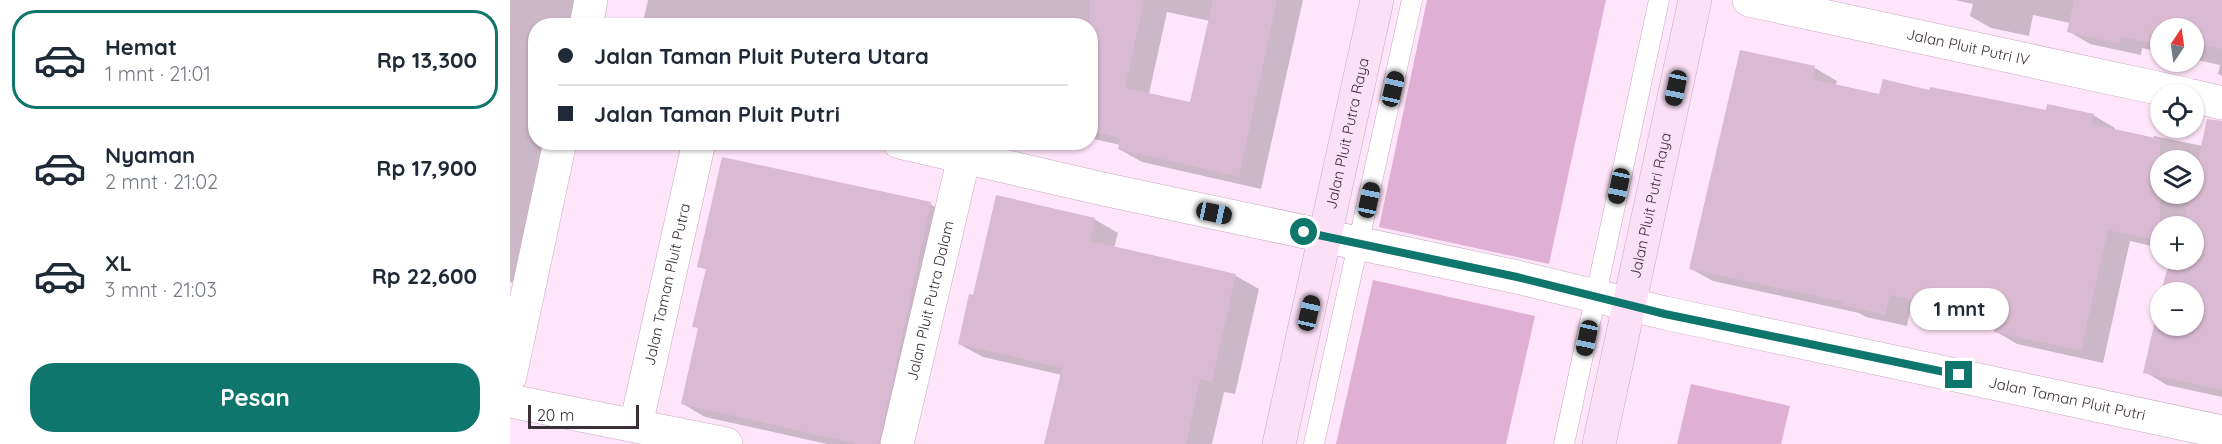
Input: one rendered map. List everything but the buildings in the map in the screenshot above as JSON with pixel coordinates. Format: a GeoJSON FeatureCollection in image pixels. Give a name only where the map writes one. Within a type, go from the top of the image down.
{"type":"FeatureCollection","features":[{"type":"Feature","properties":{"kind":"street"},"geometry":{"type":"LineString","coordinates":[[588,18],[591,0]]}},
{"type":"Feature","properties":{"kind":"street","name":"Jalan Pluit Putra Raya"},"geometry":{"type":"LineString","coordinates":[[1279,444],[1377,0]]}},
{"type":"Feature","properties":{"kind":"street","name":"Jalan Pluit Putri Raya"},"geometry":{"type":"LineString","coordinates":[[1599,444],[1695,0]]}},
{"type":"Feature","properties":{"kind":"street","name":"Jalan Pluit Putri IV"},"geometry":{"type":"LineString","coordinates":[[1749,0],[2150,86]]}},
{"type":"Feature","properties":{"kind":"street"},"geometry":{"type":"LineString","coordinates":[[2204,99],[2222,103]]}},
{"type":"Feature","properties":{"kind":"street"},"geometry":{"type":"LineString","coordinates":[[510,376],[558,150]]}},
{"type":"Feature","properties":{"kind":"street","name":"Jalan Taman Pluit Putra"},"geometry":{"type":"LineString","coordinates":[[636,425],[697,150]]}},
{"type":"Feature","properties":{"kind":"street","name":"Jalan Taman Pluit Putri"},"geometry":{"type":"LineString","coordinates":[[934,150],[2222,432]]}},
{"type":"Feature","properties":{"kind":"street","name":"Jalan Pluit Putra Dalam"},"geometry":{"type":"LineString","coordinates":[[897,444],[964,157]]}},
{"type":"Feature","properties":{"kind":"street"},"geometry":{"type":"LineString","coordinates":[[510,401],[726,444]]}},
{"type":"Feature","properties":{"kind":"lane"},"geometry":{"type":"LineString","coordinates":[[1314,444],[1412,0]]}},
{"type":"Feature","properties":{"kind":"lane"},"geometry":{"type":"LineString","coordinates":[[1564,444],[1659,0]]}},
{"type":"Feature","properties":{"kind":"shaded area"},"geometry":{"type":"Polygon","coordinates":[[[1427,0],[1606,0],[1549,264],[1379,227],[1427,0]]]}},
{"type":"Feature","properties":{"kind":"shaded area"},"geometry":{"type":"Polygon","coordinates":[[[1373,280],[1535,316],[1506,444],[1336,444],[1373,280]]]}},
{"type":"Feature","properties":{"kind":"shaded area"},"geometry":{"type":"Polygon","coordinates":[[[1691,384],[1790,406],[1781,444],[1677,444],[1691,384]]]}},
{"type":"Feature","properties":{"kind":"route"},"geometry":{"type":"LineString","coordinates":[[1304,232],[1517,277],[1665,314],[1959,375]]}}]}
